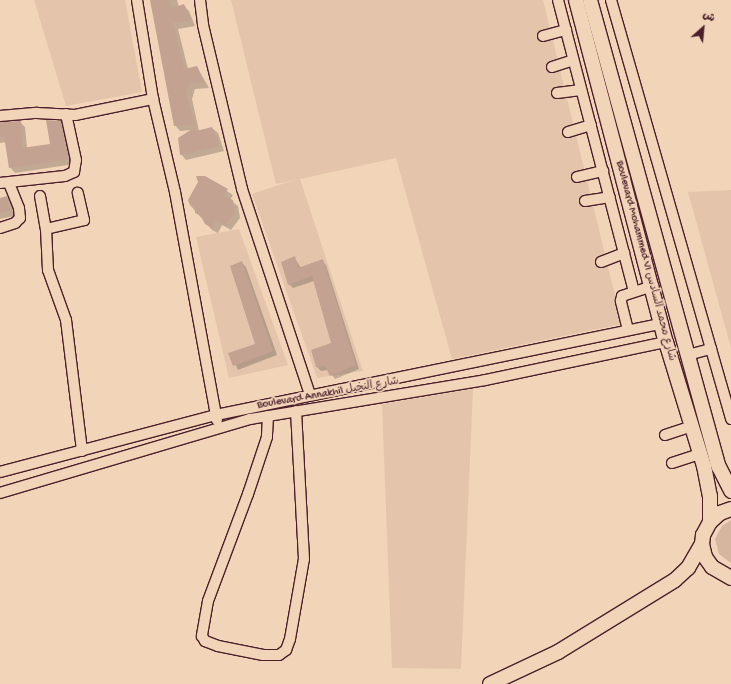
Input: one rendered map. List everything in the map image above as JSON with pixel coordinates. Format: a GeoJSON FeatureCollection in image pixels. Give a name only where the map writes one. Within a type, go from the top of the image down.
{"type":"FeatureCollection","features":[{"type":"Feature","properties":{"kind":"highway","name":"Boulevard Mohammed VI شارع محمد السادس"},"geometry":{"type":"LineString","coordinates":[[576,0],[663,323],[666,342],[700,454],[710,496],[710,522]]}},
{"type":"Feature","properties":{"kind":"highway","name":"Boulevard Mohammed VI شارع محمد السادس"},"geometry":{"type":"LineString","coordinates":[[590,0],[719,467],[731,491]]}},
{"type":"Feature","properties":{"kind":"highway"},"geometry":{"type":"LineString","coordinates":[[490,684],[558,652],[675,580],[688,568],[702,544],[703,535],[710,522],[720,513],[731,509]]}},
{"type":"Feature","properties":{"kind":"highway"},"geometry":{"type":"LineString","coordinates":[[702,544],[709,564],[729,578]]}},
{"type":"Feature","properties":{"kind":"street"},"geometry":{"type":"LineString","coordinates":[[137,0],[154,99],[175,192],[218,427]]}},
{"type":"Feature","properties":{"kind":"street"},"geometry":{"type":"LineString","coordinates":[[200,0],[203,25],[242,189],[310,395]]}},
{"type":"Feature","properties":{"kind":"street"},"geometry":{"type":"LineString","coordinates":[[558,0],[634,290]]}},
{"type":"Feature","properties":{"kind":"street"},"geometry":{"type":"LineString","coordinates":[[611,0],[731,419]]}},
{"type":"Feature","properties":{"kind":"street"},"geometry":{"type":"LineString","coordinates":[[544,36],[566,30]]}},
{"type":"Feature","properties":{"kind":"street"},"geometry":{"type":"LineString","coordinates":[[552,67],[573,60]]}},
{"type":"Feature","properties":{"kind":"street"},"geometry":{"type":"LineString","coordinates":[[557,93],[581,90]]}},
{"type":"Feature","properties":{"kind":"street"},"geometry":{"type":"LineString","coordinates":[[0,116],[66,114],[154,99]]}},
{"type":"Feature","properties":{"kind":"street"},"geometry":{"type":"LineString","coordinates":[[0,228],[15,223],[20,218],[19,208],[5,183],[65,176],[74,172],[76,160],[66,114]]}},
{"type":"Feature","properties":{"kind":"street"},"geometry":{"type":"LineString","coordinates":[[568,132],[591,125]]}},
{"type":"Feature","properties":{"kind":"street"},"geometry":{"type":"LineString","coordinates":[[577,177],[603,171]]}},
{"type":"Feature","properties":{"kind":"street"},"geometry":{"type":"LineString","coordinates":[[46,229],[84,220],[78,193]]}},
{"type":"Feature","properties":{"kind":"street"},"geometry":{"type":"LineString","coordinates":[[40,196],[46,229],[48,270],[66,320],[82,451]]}},
{"type":"Feature","properties":{"kind":"street"},"geometry":{"type":"LineString","coordinates":[[585,201],[610,197]]}},
{"type":"Feature","properties":{"kind":"street"},"geometry":{"type":"LineString","coordinates":[[601,262],[624,253]]}},
{"type":"Feature","properties":{"kind":"street"},"geometry":{"type":"LineString","coordinates":[[628,330],[621,301],[622,296],[634,290],[653,286]]}},
{"type":"Feature","properties":{"kind":"street","name":"Boulevard Annakhil شارع النخيل"},"geometry":{"type":"LineString","coordinates":[[0,472],[216,415],[663,323]]}},
{"type":"Feature","properties":{"kind":"street","name":"Boulevard Annakhil شارع النخيل"},"geometry":{"type":"LineString","coordinates":[[0,493],[218,427],[268,416],[485,380],[666,342]]}},
{"type":"Feature","properties":{"kind":"street"},"geometry":{"type":"LineString","coordinates":[[688,355],[711,349]]}},
{"type":"Feature","properties":{"kind":"street"},"geometry":{"type":"LineString","coordinates":[[268,416],[267,437],[248,494],[208,601],[202,636],[205,641],[218,646],[263,655],[279,655],[286,650],[290,639],[304,559],[296,412]]}},
{"type":"Feature","properties":{"kind":"street"},"geometry":{"type":"LineString","coordinates":[[665,435],[692,426]]}},
{"type":"Feature","properties":{"kind":"street"},"geometry":{"type":"LineString","coordinates":[[672,463],[700,454]]}},
{"type":"Feature","properties":{"kind":"shaded area"},"geometry":{"type":"Polygon","coordinates":[[[34,0],[125,0],[142,92],[66,106],[34,0]]]}},
{"type":"Feature","properties":{"kind":"shaded area"},"geometry":{"type":"Polygon","coordinates":[[[231,0],[543,0],[622,324],[452,359],[396,158],[300,179],[363,371],[317,378],[252,194],[294,180],[276,184],[231,0]]]}},
{"type":"Feature","properties":{"kind":"shaded area"},"geometry":{"type":"Polygon","coordinates":[[[731,190],[731,348],[688,192],[731,190]]]}},
{"type":"Feature","properties":{"kind":"shaded area"},"geometry":{"type":"Polygon","coordinates":[[[239,229],[288,365],[229,378],[196,237],[239,229]]]}},
{"type":"Feature","properties":{"kind":"shaded area"},"geometry":{"type":"Polygon","coordinates":[[[473,389],[461,669],[392,668],[382,404],[473,389]]]}},
{"type":"Feature","properties":{"kind":"shaded area"},"geometry":{"type":"Polygon","coordinates":[[[731,520],[731,563],[719,554],[715,539],[722,526],[731,520]]]}},
{"type":"Feature","properties":{"kind":"building"},"geometry":{"type":"Polygon","coordinates":[[[150,0],[168,0],[171,8],[184,4],[191,20],[173,23],[184,69],[197,66],[204,82],[190,83],[186,93],[194,124],[174,126],[150,0]]]}},
{"type":"Feature","properties":{"kind":"building"},"geometry":{"type":"Polygon","coordinates":[[[46,120],[61,121],[69,159],[9,168],[4,136],[0,137],[0,122],[21,121],[22,148],[50,144],[46,120]]]}},
{"type":"Feature","properties":{"kind":"building"},"geometry":{"type":"Polygon","coordinates":[[[195,127],[196,131],[212,127],[219,146],[180,155],[178,138],[195,127]]]}},
{"type":"Feature","properties":{"kind":"building"},"geometry":{"type":"Polygon","coordinates":[[[196,176],[205,176],[228,189],[223,196],[233,200],[235,212],[225,225],[216,220],[212,228],[205,224],[201,216],[195,213],[195,206],[190,205],[188,200],[198,182],[196,176]]]}},
{"type":"Feature","properties":{"kind":"building"},"geometry":{"type":"Polygon","coordinates":[[[7,196],[10,211],[0,213],[0,198],[7,196]]]}},
{"type":"Feature","properties":{"kind":"building"},"geometry":{"type":"Polygon","coordinates":[[[295,256],[298,268],[323,259],[356,365],[330,376],[325,366],[316,367],[311,350],[331,343],[312,276],[288,285],[281,262],[295,256]]]}},
{"type":"Feature","properties":{"kind":"building"},"geometry":{"type":"Polygon","coordinates":[[[242,261],[273,351],[233,366],[228,353],[255,344],[230,266],[242,261]]]}}]}
